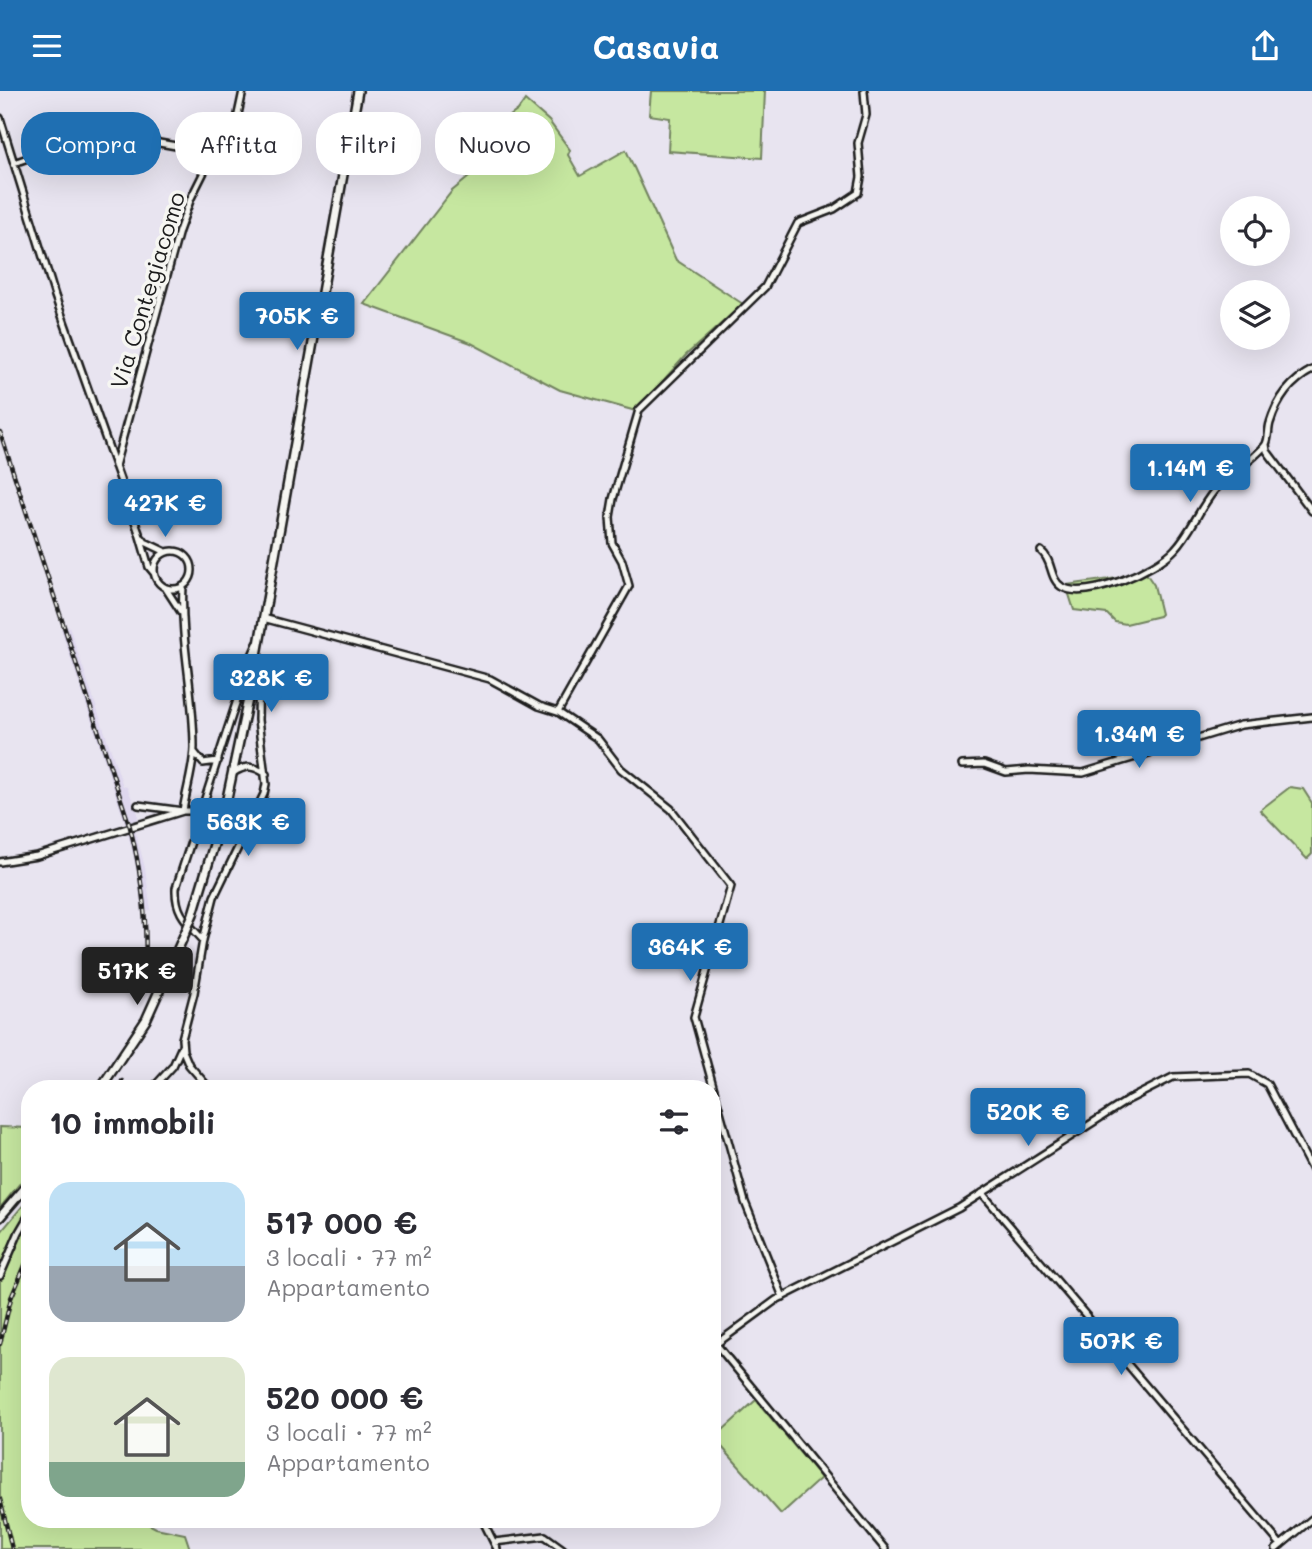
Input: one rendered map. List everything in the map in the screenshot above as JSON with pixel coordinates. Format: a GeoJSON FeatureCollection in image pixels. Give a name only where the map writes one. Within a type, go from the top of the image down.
{"type":"FeatureCollection","features":[{"type":"Feature","properties":{"kind":"main road"},"geometry":{"type":"LineString","coordinates":[[106,1080],[146,1020],[161,990],[193,914],[216,841],[256,660],[358,91]]}},
{"type":"Feature","properties":{"kind":"main road"},"geometry":{"type":"LineString","coordinates":[[0,1217],[21,1192]]}},
{"type":"Feature","properties":{"kind":"street","name":"Via Contegiacomo"},"geometry":{"type":"LineString","coordinates":[[238,112],[243,91]]}},
{"type":"Feature","properties":{"kind":"street"},"geometry":{"type":"LineString","coordinates":[[558,712],[629,586],[622,561],[612,543],[610,517],[639,410],[765,287],[798,223],[834,209],[858,193],[858,143],[866,115],[864,91]]}},
{"type":"Feature","properties":{"kind":"street"},"geometry":{"type":"LineString","coordinates":[[0,118],[55,296],[149,566],[154,573]]}},
{"type":"Feature","properties":{"kind":"street"},"geometry":{"type":"LineString","coordinates":[[14,163],[99,132],[175,146]]}},
{"type":"Feature","properties":{"kind":"street","name":"Via Contegiacomo"},"geometry":{"type":"LineString","coordinates":[[115,467],[179,231],[191,198],[203,175]]}},
{"type":"Feature","properties":{"kind":"street"},"geometry":{"type":"LineString","coordinates":[[1312,370],[1301,376],[1281,396],[1270,423],[1266,444],[1267,451],[1312,511]]}},
{"type":"Feature","properties":{"kind":"street"},"geometry":{"type":"LineString","coordinates":[[1041,551],[1047,555],[1056,583],[1065,589],[1080,590],[1105,586],[1132,576],[1160,562],[1175,549],[1214,491],[1266,444]]}},
{"type":"Feature","properties":{"kind":"street"},"geometry":{"type":"LineString","coordinates":[[139,533],[145,542],[166,552],[178,551],[188,559],[191,577],[183,586],[171,589],[165,587]]}},
{"type":"Feature","properties":{"kind":"street"},"geometry":{"type":"LineString","coordinates":[[166,552],[156,560],[155,579],[165,587],[181,612]]}},
{"type":"Feature","properties":{"kind":"street"},"geometry":{"type":"LineString","coordinates":[[183,586],[181,612],[189,665],[194,750],[183,811]]}},
{"type":"Feature","properties":{"kind":"street"},"geometry":{"type":"LineString","coordinates":[[263,618],[490,679],[539,706],[558,712],[598,739],[621,769],[671,809],[731,886],[694,1017],[711,1080]]}},
{"type":"Feature","properties":{"kind":"street"},"geometry":{"type":"LineString","coordinates":[[202,940],[175,903],[176,888],[250,660],[259,640]]}},
{"type":"Feature","properties":{"kind":"street"},"geometry":{"type":"LineString","coordinates":[[160,1080],[173,1066],[182,1046],[202,940],[214,897],[264,794],[266,774],[258,720],[259,670],[256,660]]}},
{"type":"Feature","properties":{"kind":"street"},"geometry":{"type":"LineString","coordinates":[[962,765],[984,764],[1006,772],[1029,770],[1083,773],[1241,725],[1312,717]]}},
{"type":"Feature","properties":{"kind":"street"},"geometry":{"type":"LineString","coordinates":[[194,750],[203,763],[218,761]]}},
{"type":"Feature","properties":{"kind":"street"},"geometry":{"type":"LineString","coordinates":[[233,773],[252,767],[266,774]]}},
{"type":"Feature","properties":{"kind":"street"},"geometry":{"type":"LineString","coordinates":[[138,804],[200,811]]}},
{"type":"Feature","properties":{"kind":"street"},"geometry":{"type":"LineString","coordinates":[[0,862],[37,856],[183,811]]}},
{"type":"Feature","properties":{"kind":"street"},"geometry":{"type":"LineString","coordinates":[[182,1046],[189,1065],[202,1080]]}},
{"type":"Feature","properties":{"kind":"street"},"geometry":{"type":"LineString","coordinates":[[721,1341],[783,1297],[959,1208],[1128,1100],[1172,1077],[1249,1074],[1267,1084],[1312,1170]]}},
{"type":"Feature","properties":{"kind":"street"},"geometry":{"type":"LineString","coordinates":[[721,1117],[744,1202],[783,1297]]}},
{"type":"Feature","properties":{"kind":"street"},"geometry":{"type":"LineString","coordinates":[[982,1193],[1278,1547],[1312,1518]]}},
{"type":"Feature","properties":{"kind":"street"},"geometry":{"type":"LineString","coordinates":[[0,1276],[21,1228]]}},
{"type":"Feature","properties":{"kind":"street"},"geometry":{"type":"LineString","coordinates":[[721,1354],[885,1549]]}},
{"type":"Feature","properties":{"kind":"street"},"geometry":{"type":"LineString","coordinates":[[487,1528],[496,1546],[545,1536],[563,1549]]}},
{"type":"Feature","properties":{"kind":"shaded area"},"geometry":{"type":"Polygon","coordinates":[[[69,626],[123,786],[127,787],[138,813],[138,819],[133,822],[145,868],[151,910],[142,911],[137,871],[126,826],[61,629],[69,626]]]}},
{"type":"Feature","properties":{"kind":"green space"},"geometry":{"type":"Polygon","coordinates":[[[651,91],[765,91],[762,158],[668,151],[670,118],[649,115],[651,91]]]}},
{"type":"Feature","properties":{"kind":"green space"},"geometry":{"type":"Polygon","coordinates":[[[525,100],[539,112],[515,112],[525,100]]]}},
{"type":"Feature","properties":{"kind":"green space"},"geometry":{"type":"Polygon","coordinates":[[[555,129],[570,150],[568,155],[580,176],[626,150],[676,260],[743,304],[686,355],[636,411],[560,390],[471,343],[364,304],[452,191],[471,175],[555,175],[555,129]]]}},
{"type":"Feature","properties":{"kind":"green space"},"geometry":{"type":"Polygon","coordinates":[[[1143,569],[1154,585],[1161,614],[1159,616],[1126,624],[1115,622],[1107,614],[1074,610],[1066,585],[1118,578],[1143,569]]]}},
{"type":"Feature","properties":{"kind":"green space"},"geometry":{"type":"Polygon","coordinates":[[[1290,787],[1303,789],[1312,803],[1312,854],[1307,859],[1260,810],[1290,787]]]}},
{"type":"Feature","properties":{"kind":"green space"},"geometry":{"type":"Polygon","coordinates":[[[0,1127],[21,1128],[21,1182],[0,1208],[0,1127]]]}},
{"type":"Feature","properties":{"kind":"green space"},"geometry":{"type":"Polygon","coordinates":[[[21,1208],[21,1528],[156,1528],[185,1534],[190,1549],[0,1549],[0,1233],[21,1208]]]}},
{"type":"Feature","properties":{"kind":"green space"},"geometry":{"type":"Polygon","coordinates":[[[756,1400],[821,1478],[781,1514],[721,1446],[721,1432],[756,1400]]]}},
{"type":"Feature","properties":{"kind":"railway"},"geometry":{"type":"LineString","coordinates":[[0,432],[130,827],[144,904],[144,983]]}},
{"type":"Feature","properties":{"kind":"railway"},"geometry":{"type":"LineString","coordinates":[[0,1344],[11,1298],[21,1275]]}},
{"type":"Feature","properties":{"kind":"railway"},"geometry":{"type":"LineString","coordinates":[[0,1499],[12,1549]]}}]}
